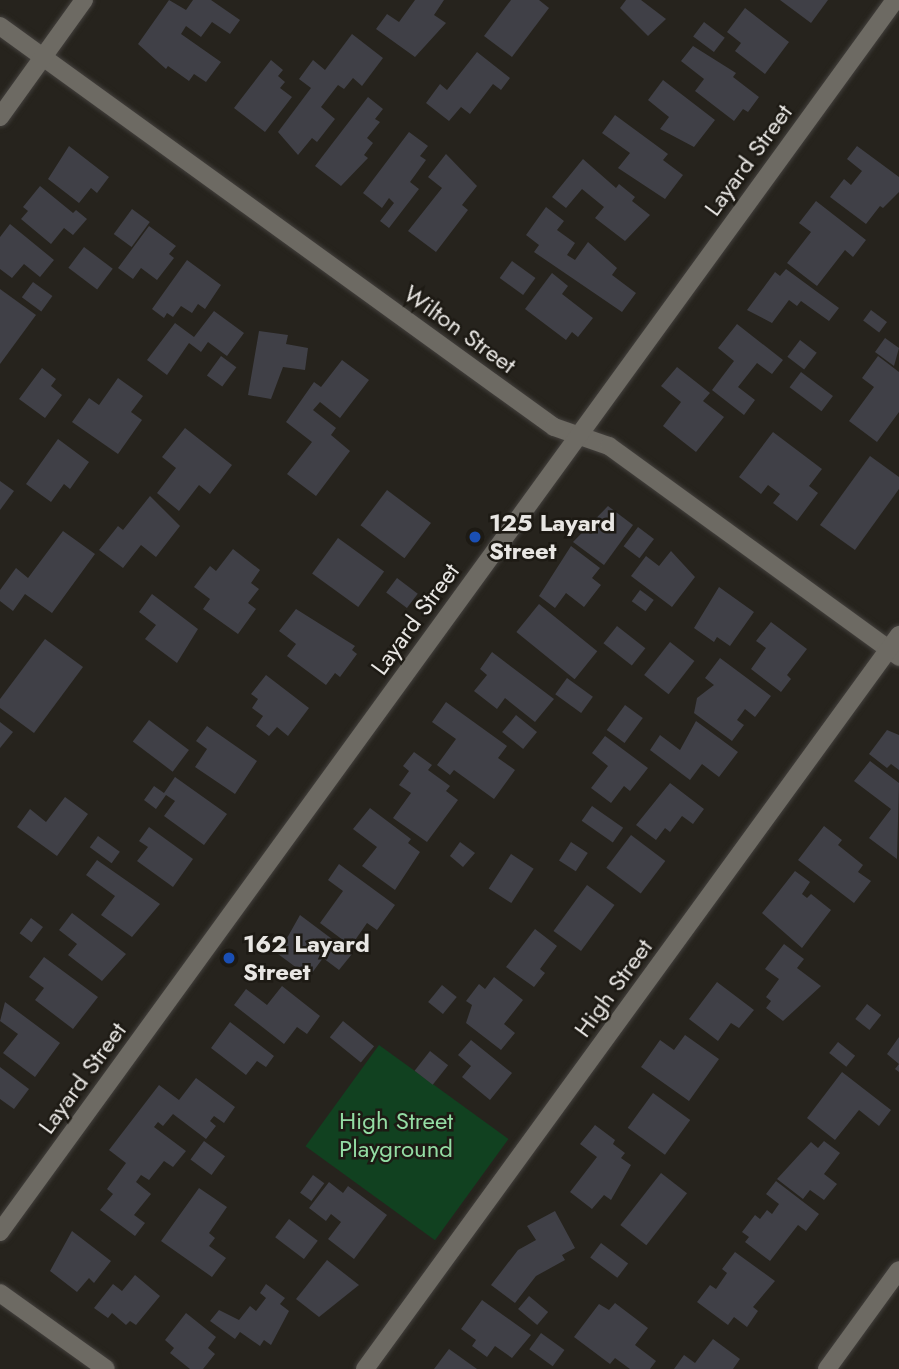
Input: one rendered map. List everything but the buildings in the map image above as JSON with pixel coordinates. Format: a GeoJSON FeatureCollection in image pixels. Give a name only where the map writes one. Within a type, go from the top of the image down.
{"type":"FeatureCollection","features":[{"type":"Feature","properties":{"kind":"street"},"geometry":{"type":"LineString","coordinates":[[0,117],[84,0]]}},
{"type":"Feature","properties":{"kind":"street","name":"Layard Street"},"geometry":{"type":"LineString","coordinates":[[0,1232],[895,0]]}},
{"type":"Feature","properties":{"kind":"street","name":"Wilton Street"},"geometry":{"type":"LineString","coordinates":[[0,26],[554,427],[609,446],[895,647]]}},
{"type":"Feature","properties":{"kind":"street","name":"High Street"},"geometry":{"type":"LineString","coordinates":[[365,1369],[895,647]]}},
{"type":"Feature","properties":{"kind":"street"},"geometry":{"type":"LineString","coordinates":[[827,1369],[899,1270]]}},
{"type":"Feature","properties":{"kind":"street"},"geometry":{"type":"LineString","coordinates":[[0,1293],[106,1369]]}},
{"type":"Feature","properties":{"kind":"green space","name":"High Street Playground"},"geometry":{"type":"Polygon","coordinates":[[[379,1045],[508,1139],[435,1240],[306,1146],[379,1045]]]}},
{"type":"Feature","properties":{"kind":"place","name":"125 Layard Street"},"geometry":{"type":"Point","coordinates":[475,537]}},
{"type":"Feature","properties":{"kind":"place","name":"162 Layard Street"},"geometry":{"type":"Point","coordinates":[229,958]}}]}
